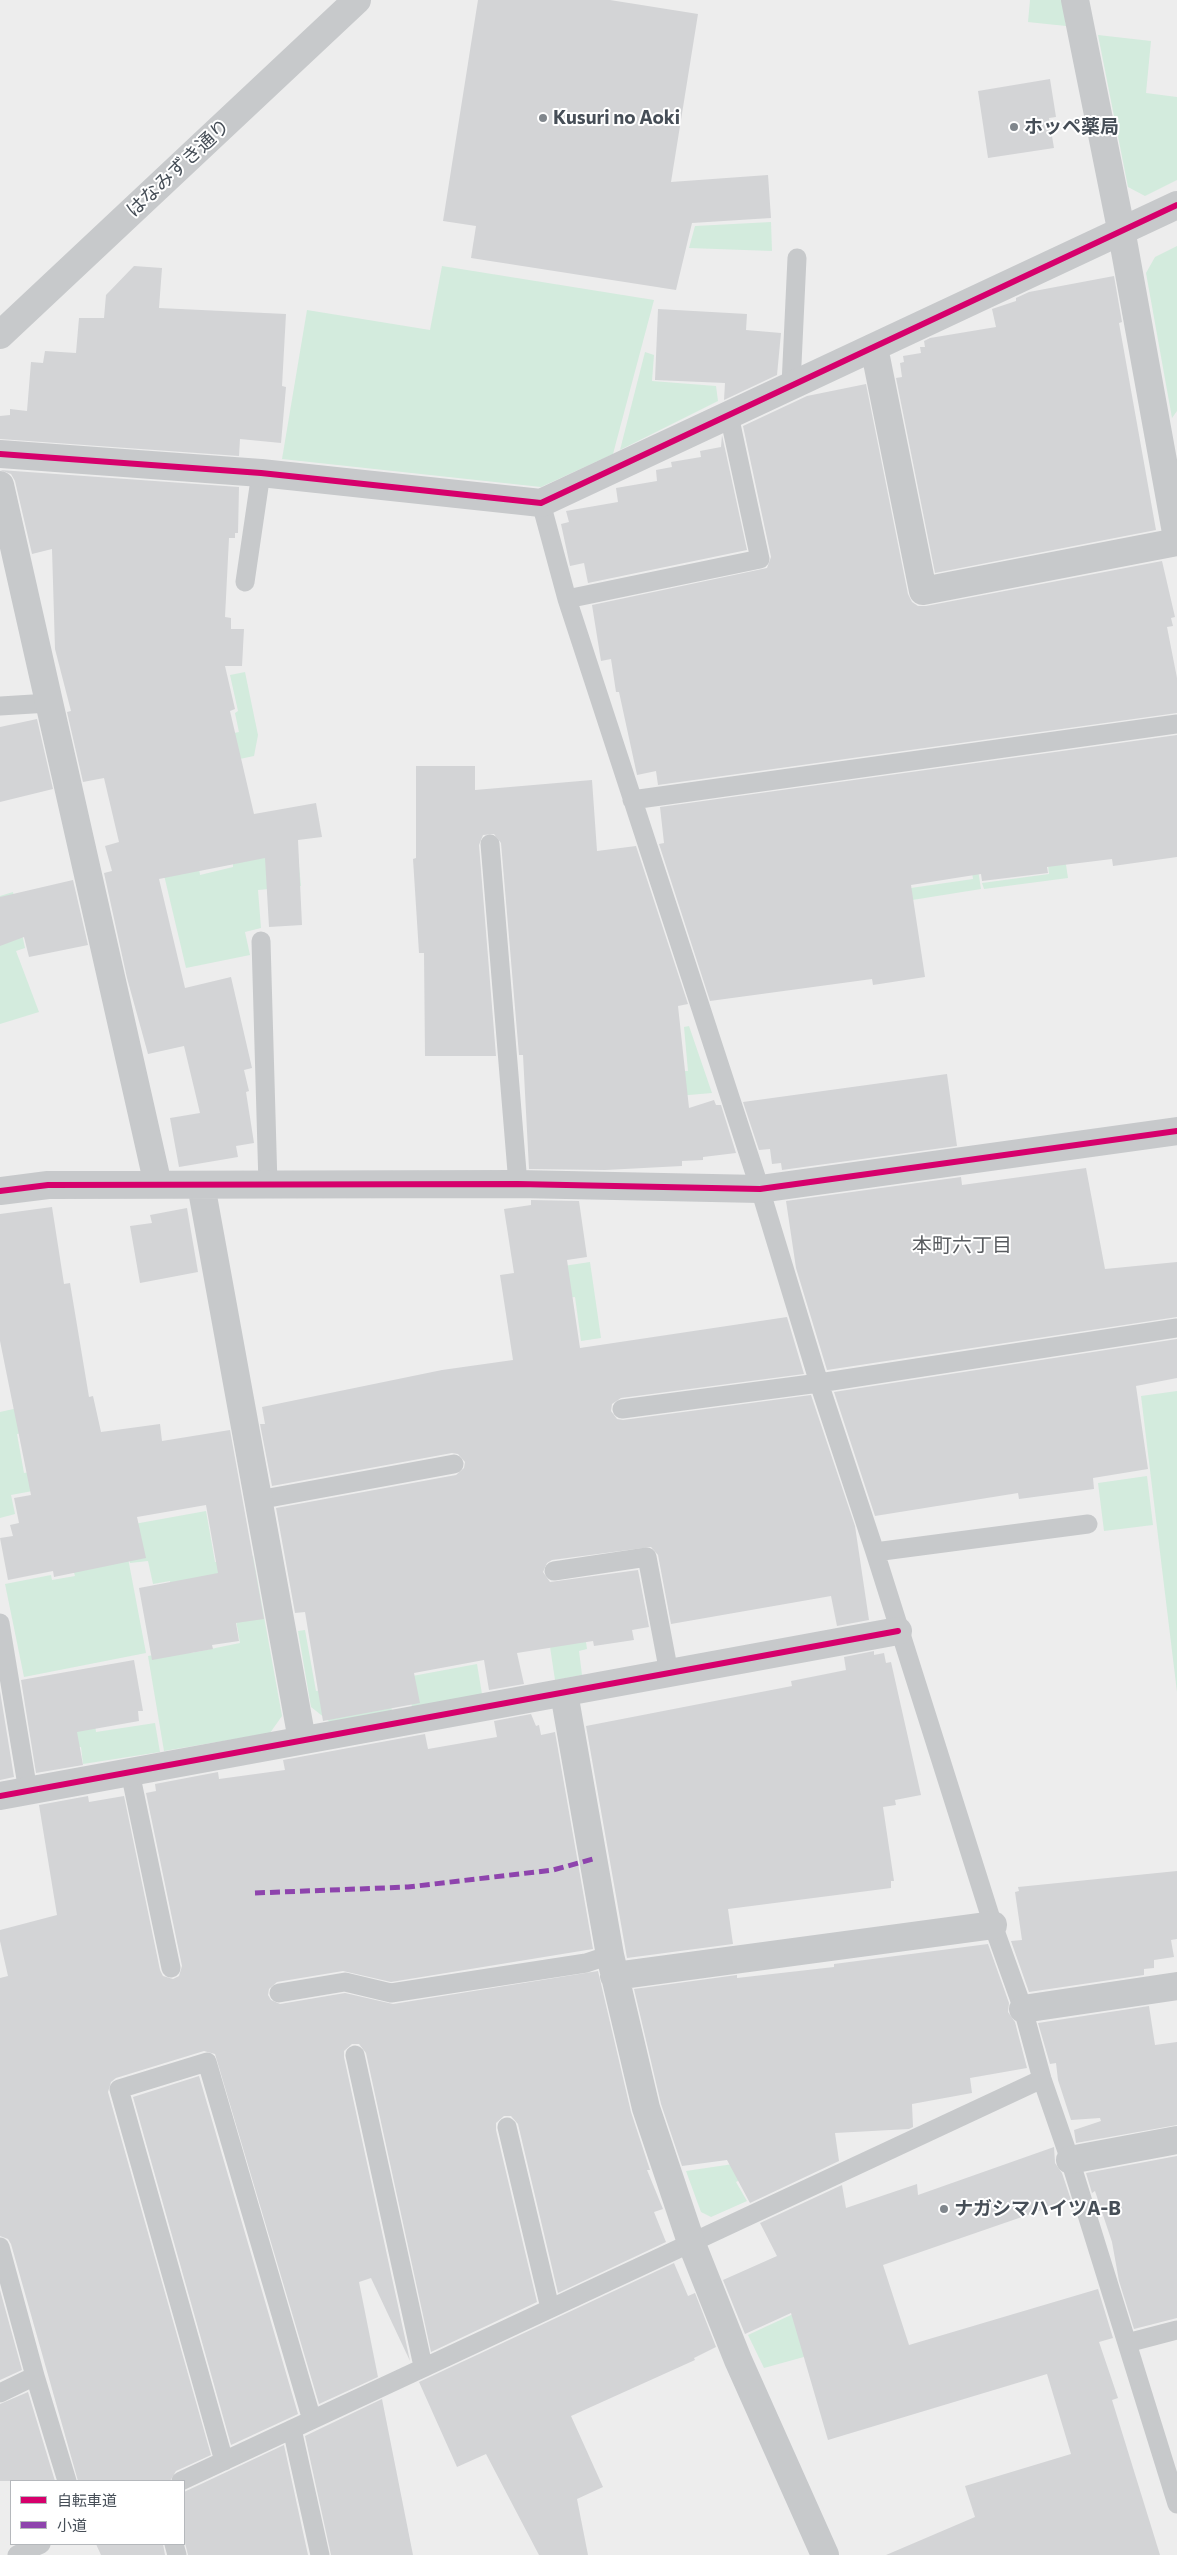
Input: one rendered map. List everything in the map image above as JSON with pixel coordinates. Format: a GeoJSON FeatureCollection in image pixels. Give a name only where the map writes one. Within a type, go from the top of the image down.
{"type":"FeatureCollection","features":[{"type":"Feature","properties":{"kind":"street","name":"はなみずき通り"},"geometry":{"type":"LineString","coordinates":[[0,335],[357,0]]}},
{"type":"Feature","properties":{"kind":"street"},"geometry":{"type":"LineString","coordinates":[[1075,0],[1121,229],[1177,538]]}},
{"type":"Feature","properties":{"kind":"street"},"geometry":{"type":"LineString","coordinates":[[0,454],[261,472],[541,503],[1121,229],[1177,205]]}},
{"type":"Feature","properties":{"kind":"street"},"geometry":{"type":"LineString","coordinates":[[874,346],[923,591],[1177,542]]}},
{"type":"Feature","properties":{"kind":"street"},"geometry":{"type":"LineString","coordinates":[[0,485],[158,1185]]}},
{"type":"Feature","properties":{"kind":"street"},"geometry":{"type":"LineString","coordinates":[[0,1191],[48,1185],[518,1184],[760,1189],[1177,1131]]}},
{"type":"Feature","properties":{"kind":"street"},"geometry":{"type":"LineString","coordinates":[[201,1185],[302,1740]]}},
{"type":"Feature","properties":{"kind":"street"},"geometry":{"type":"LineString","coordinates":[[0,1796],[898,1631]]}},
{"type":"Feature","properties":{"kind":"street"},"geometry":{"type":"LineString","coordinates":[[564,1693],[612,1966],[646,2108],[691,2242],[738,2360],[825,2555]]}},
{"type":"Feature","properties":{"kind":"street"},"geometry":{"type":"LineString","coordinates":[[612,1966],[992,1925]]}},
{"type":"Feature","properties":{"kind":"street"},"geometry":{"type":"LineString","coordinates":[[1023,2010],[1177,1986]]}},
{"type":"Feature","properties":{"kind":"street"},"geometry":{"type":"LineString","coordinates":[[1070,2160],[1177,2140]]}},
{"type":"Feature","properties":{"kind":"lane"},"geometry":{"type":"LineString","coordinates":[[791,385],[797,258]]}},
{"type":"Feature","properties":{"kind":"lane"},"geometry":{"type":"LineString","coordinates":[[567,599],[760,559],[729,415]]}},
{"type":"Feature","properties":{"kind":"lane"},"geometry":{"type":"LineString","coordinates":[[245,582],[261,472]]}},
{"type":"Feature","properties":{"kind":"lane"},"geometry":{"type":"LineString","coordinates":[[541,503],[567,599],[760,1189],[819,1383],[875,1552],[898,1631],[992,1925],[1023,2010],[1042,2079],[1070,2160],[1177,2504]]}},
{"type":"Feature","properties":{"kind":"lane"},"geometry":{"type":"LineString","coordinates":[[0,706],[49,703]]}},
{"type":"Feature","properties":{"kind":"lane"},"geometry":{"type":"LineString","coordinates":[[632,800],[1177,724]]}},
{"type":"Feature","properties":{"kind":"lane"},"geometry":{"type":"LineString","coordinates":[[490,844],[518,1184]]}},
{"type":"Feature","properties":{"kind":"lane"},"geometry":{"type":"LineString","coordinates":[[261,941],[268,1185]]}},
{"type":"Feature","properties":{"kind":"lane"},"geometry":{"type":"LineString","coordinates":[[622,1409],[819,1383],[1177,1328]]}},
{"type":"Feature","properties":{"kind":"lane"},"geometry":{"type":"LineString","coordinates":[[258,1500],[454,1464]]}},
{"type":"Feature","properties":{"kind":"lane"},"geometry":{"type":"LineString","coordinates":[[875,1552],[1088,1524]]}},
{"type":"Feature","properties":{"kind":"lane"},"geometry":{"type":"LineString","coordinates":[[554,1571],[647,1557],[669,1673]]}},
{"type":"Feature","properties":{"kind":"lane"},"geometry":{"type":"LineString","coordinates":[[0,1622],[28,1791]]}},
{"type":"Feature","properties":{"kind":"lane"},"geometry":{"type":"LineString","coordinates":[[130,1772],[172,1968]]}},
{"type":"Feature","properties":{"kind":"lane"},"geometry":{"type":"LineString","coordinates":[[279,1993],[345,1982],[391,1993],[586,1963],[612,1966]]}},
{"type":"Feature","properties":{"kind":"lane"},"geometry":{"type":"LineString","coordinates":[[355,2055],[423,2366]]}},
{"type":"Feature","properties":{"kind":"lane"},"geometry":{"type":"LineString","coordinates":[[224,2461],[119,2089],[207,2062],[312,2420]]}},
{"type":"Feature","properties":{"kind":"lane"},"geometry":{"type":"LineString","coordinates":[[183,2480],[423,2366],[1042,2079]]}},
{"type":"Feature","properties":{"kind":"lane"},"geometry":{"type":"LineString","coordinates":[[507,2127],[550,2308]]}},
{"type":"Feature","properties":{"kind":"lane"},"geometry":{"type":"LineString","coordinates":[[0,2247],[35,2376],[68,2480]]}},
{"type":"Feature","properties":{"kind":"lane"},"geometry":{"type":"LineString","coordinates":[[1127,2344],[1177,2330]]}},
{"type":"Feature","properties":{"kind":"lane"},"geometry":{"type":"LineString","coordinates":[[0,2394],[35,2376]]}},
{"type":"Feature","properties":{"kind":"lane"},"geometry":{"type":"LineString","coordinates":[[292,2429],[320,2555]]}},
{"type":"Feature","properties":{"kind":"lane"},"geometry":{"type":"LineString","coordinates":[[17,2555],[39,2545]]}},
{"type":"Feature","properties":{"kind":"green space"},"geometry":{"type":"Polygon","coordinates":[[[1030,0],[1062,0],[1066,26],[1028,22],[1030,0]]]}},
{"type":"Feature","properties":{"kind":"green space"},"geometry":{"type":"Polygon","coordinates":[[[1098,35],[1151,41],[1146,93],[1177,97],[1177,180],[1145,196],[1128,187],[1098,35]]]}},
{"type":"Feature","properties":{"kind":"green space"},"geometry":{"type":"Polygon","coordinates":[[[771,222],[772,251],[689,248],[695,226],[771,222]]]}},
{"type":"Feature","properties":{"kind":"green space"},"geometry":{"type":"Polygon","coordinates":[[[1177,246],[1177,411],[1172,418],[1146,273],[1155,257],[1177,246]]]}},
{"type":"Feature","properties":{"kind":"green space"},"geometry":{"type":"Polygon","coordinates":[[[442,266],[654,300],[613,454],[541,487],[282,459],[307,310],[430,330],[442,266]]]}},
{"type":"Feature","properties":{"kind":"green space"},"geometry":{"type":"Polygon","coordinates":[[[645,352],[654,355],[652,381],[716,386],[718,401],[620,450],[645,352]]]}},
{"type":"Feature","properties":{"kind":"green space"},"geometry":{"type":"Polygon","coordinates":[[[245,672],[258,735],[254,756],[169,774],[151,751],[239,732],[235,713],[238,711],[230,675],[245,672]]]}},
{"type":"Feature","properties":{"kind":"green space"},"geometry":{"type":"Polygon","coordinates":[[[1063,845],[1068,878],[984,889],[982,883],[1049,874],[1046,848],[1063,845]]]}},
{"type":"Feature","properties":{"kind":"green space"},"geometry":{"type":"Polygon","coordinates":[[[297,846],[301,886],[258,890],[261,928],[245,932],[250,955],[186,968],[164,875],[199,868],[200,875],[233,867],[233,864],[297,846]]]}},
{"type":"Feature","properties":{"kind":"green space"},"geometry":{"type":"Polygon","coordinates":[[[976,857],[981,889],[906,901],[904,889],[973,879],[970,859],[976,857]]]}},
{"type":"Feature","properties":{"kind":"green space"},"geometry":{"type":"Polygon","coordinates":[[[13,892],[25,948],[16,951],[39,1012],[0,1024],[0,896],[13,892]]]}},
{"type":"Feature","properties":{"kind":"green space"},"geometry":{"type":"Polygon","coordinates":[[[689,1026],[712,1093],[631,1100],[683,1071],[688,1071],[684,1027],[689,1026]]]}},
{"type":"Feature","properties":{"kind":"green space"},"geometry":{"type":"Polygon","coordinates":[[[590,1262],[601,1338],[581,1341],[575,1297],[549,1300],[537,1270],[590,1262]]]}},
{"type":"Feature","properties":{"kind":"green space"},"geometry":{"type":"Polygon","coordinates":[[[1177,1391],[1177,1692],[1141,1396],[1177,1391]]]}},
{"type":"Feature","properties":{"kind":"green space"},"geometry":{"type":"Polygon","coordinates":[[[18,1408],[23,1433],[17,1434],[24,1473],[74,1464],[49,1488],[11,1495],[15,1514],[0,1518],[0,1412],[18,1408]]]}},
{"type":"Feature","properties":{"kind":"green space"},"geometry":{"type":"Polygon","coordinates":[[[1147,1476],[1153,1525],[1104,1531],[1098,1483],[1147,1476]]]}},
{"type":"Feature","properties":{"kind":"green space"},"geometry":{"type":"Polygon","coordinates":[[[117,1500],[146,1653],[24,1677],[5,1584],[51,1575],[52,1580],[75,1576],[73,1569],[117,1500]]]}},
{"type":"Feature","properties":{"kind":"green space"},"geometry":{"type":"Polygon","coordinates":[[[206,1511],[215,1562],[253,1556],[282,1716],[270,1733],[164,1751],[148,1656],[190,1649],[191,1653],[240,1643],[229,1581],[171,1590],[170,1581],[153,1584],[148,1561],[130,1563],[123,1526],[206,1511]]]}},
{"type":"Feature","properties":{"kind":"green space"},"geometry":{"type":"Polygon","coordinates":[[[541,1587],[585,1635],[587,1649],[579,1651],[582,1675],[555,1680],[541,1587]]]}},
{"type":"Feature","properties":{"kind":"green space"},"geometry":{"type":"Polygon","coordinates":[[[305,1630],[316,1691],[386,1679],[392,1711],[330,1722],[311,1707],[298,1631],[305,1630]]]}},
{"type":"Feature","properties":{"kind":"green space"},"geometry":{"type":"Polygon","coordinates":[[[477,1664],[482,1694],[412,1707],[407,1677],[477,1664]]]}},
{"type":"Feature","properties":{"kind":"green space"},"geometry":{"type":"Polygon","coordinates":[[[155,1723],[160,1752],[83,1764],[81,1747],[37,1755],[33,1734],[95,1724],[96,1732],[155,1723]]]}},
{"type":"Feature","properties":{"kind":"green space"},"geometry":{"type":"Polygon","coordinates":[[[767,2159],[768,2165],[736,2182],[747,2201],[711,2217],[701,2212],[686,2171],[767,2159]]]}},
{"type":"Feature","properties":{"kind":"green space"},"geometry":{"type":"Polygon","coordinates":[[[806,2308],[876,2337],[764,2368],[748,2335],[806,2308]]]}},
{"type":"Feature","properties":{"kind":"building"},"geometry":{"type":"Polygon","coordinates":[[[478,0],[610,0],[698,14],[671,182],[768,175],[771,218],[692,223],[676,290],[471,258],[476,226],[443,221],[478,0]]]}},
{"type":"Feature","properties":{"kind":"building"},"geometry":{"type":"Polygon","coordinates":[[[1050,79],[1056,117],[1049,118],[1054,148],[988,158],[978,91],[1050,79]]]}},
{"type":"Feature","properties":{"kind":"building"},"geometry":{"type":"Polygon","coordinates":[[[134,266],[162,268],[159,308],[286,314],[282,386],[286,387],[281,443],[240,439],[239,456],[0,439],[0,416],[10,415],[10,409],[27,411],[31,362],[43,363],[45,351],[76,353],[79,318],[104,318],[106,295],[134,266]]]}},
{"type":"Feature","properties":{"kind":"building"},"geometry":{"type":"Polygon","coordinates":[[[1114,276],[1122,322],[1119,323],[1156,530],[935,573],[896,378],[902,377],[900,363],[904,362],[903,356],[921,353],[920,347],[925,347],[924,341],[930,338],[996,327],[992,309],[1016,301],[1016,298],[1029,292],[1114,276]]]}},
{"type":"Feature","properties":{"kind":"building"},"geometry":{"type":"Polygon","coordinates":[[[658,309],[747,314],[746,330],[781,333],[777,375],[724,400],[725,383],[655,380],[658,309]]]}},
{"type":"Feature","properties":{"kind":"building"},"geometry":{"type":"Polygon","coordinates":[[[866,384],[908,594],[912,602],[918,606],[926,606],[1162,561],[1175,617],[1171,618],[1173,626],[1167,627],[1177,678],[1177,713],[658,785],[656,771],[637,775],[619,692],[616,692],[611,659],[601,661],[592,605],[767,568],[771,557],[743,426],[807,396],[866,384]]]}},
{"type":"Feature","properties":{"kind":"building"},"geometry":{"type":"Polygon","coordinates":[[[722,435],[747,550],[588,583],[584,563],[570,566],[561,524],[569,522],[566,511],[618,502],[616,488],[657,481],[656,470],[672,467],[671,462],[701,457],[700,451],[721,447],[722,435]]]}},
{"type":"Feature","properties":{"kind":"building"},"geometry":{"type":"Polygon","coordinates":[[[0,470],[239,487],[238,533],[235,533],[235,538],[229,538],[225,617],[231,618],[231,629],[244,629],[242,666],[225,666],[235,709],[230,711],[254,814],[316,803],[322,837],[298,840],[302,925],[269,927],[265,858],[159,879],[185,988],[231,977],[252,1068],[244,1070],[249,1091],[246,1092],[254,1143],[236,1146],[238,1157],[179,1167],[170,1118],[200,1113],[184,1046],[148,1054],[127,978],[104,873],[112,871],[105,846],[119,842],[104,778],[83,782],[67,712],[71,711],[55,649],[52,549],[32,554],[15,481],[11,474],[0,470]]]}},
{"type":"Feature","properties":{"kind":"building"},"geometry":{"type":"Polygon","coordinates":[[[37,719],[53,789],[0,802],[0,727],[37,719]]]}},
{"type":"Feature","properties":{"kind":"building"},"geometry":{"type":"Polygon","coordinates":[[[1177,735],[1177,857],[1113,866],[1112,859],[1047,867],[1048,873],[982,881],[981,874],[911,885],[925,977],[873,985],[872,979],[710,1001],[659,844],[664,843],[660,807],[1177,735]]]}},
{"type":"Feature","properties":{"kind":"building"},"geometry":{"type":"Polygon","coordinates":[[[416,766],[475,766],[475,790],[592,780],[597,851],[636,846],[688,1004],[678,1006],[689,1108],[714,1100],[716,1105],[721,1105],[736,1153],[703,1157],[703,1160],[682,1161],[682,1166],[605,1170],[529,1169],[523,1055],[519,1055],[501,843],[494,834],[483,835],[479,845],[496,1056],[425,1056],[424,953],[419,953],[413,859],[416,858],[416,766]]]}},
{"type":"Feature","properties":{"kind":"building"},"geometry":{"type":"Polygon","coordinates":[[[73,880],[88,945],[29,957],[24,937],[0,946],[0,897],[73,880]]]}},
{"type":"Feature","properties":{"kind":"building"},"geometry":{"type":"Polygon","coordinates":[[[947,1074],[957,1146],[782,1170],[781,1163],[772,1164],[770,1149],[759,1150],[743,1102],[947,1074]]]}},
{"type":"Feature","properties":{"kind":"building"},"geometry":{"type":"Polygon","coordinates":[[[1086,1168],[1105,1269],[1177,1262],[1177,1317],[827,1370],[796,1268],[786,1201],[961,1177],[962,1185],[1086,1168]]]}},
{"type":"Feature","properties":{"kind":"building"},"geometry":{"type":"Polygon","coordinates":[[[531,1200],[579,1201],[587,1257],[567,1260],[580,1348],[787,1317],[804,1374],[621,1398],[612,1404],[611,1411],[617,1419],[623,1420],[811,1395],[855,1526],[869,1620],[837,1626],[831,1596],[671,1624],[658,1555],[651,1547],[552,1560],[547,1563],[543,1572],[550,1582],[638,1570],[649,1627],[632,1630],[634,1640],[594,1646],[593,1641],[517,1653],[524,1684],[489,1690],[484,1660],[414,1673],[420,1703],[323,1721],[305,1612],[295,1613],[276,1508],[456,1475],[464,1468],[465,1462],[458,1454],[452,1453],[272,1486],[260,1424],[265,1424],[262,1407],[442,1370],[513,1360],[500,1275],[514,1273],[504,1209],[531,1205],[531,1200]]]}},
{"type":"Feature","properties":{"kind":"building"},"geometry":{"type":"Polygon","coordinates":[[[52,1207],[64,1284],[70,1283],[89,1397],[93,1396],[101,1432],[160,1424],[162,1441],[230,1430],[264,1619],[236,1623],[239,1641],[212,1645],[213,1649],[152,1660],[139,1588],[218,1573],[206,1505],[137,1517],[146,1558],[54,1577],[53,1571],[8,1580],[0,1538],[13,1536],[10,1525],[19,1523],[14,1498],[31,1495],[0,1341],[0,1214],[52,1207]]]}},
{"type":"Feature","properties":{"kind":"building"},"geometry":{"type":"Polygon","coordinates":[[[187,1208],[198,1272],[140,1283],[130,1226],[152,1223],[150,1215],[187,1208]]]}},
{"type":"Feature","properties":{"kind":"building"},"geometry":{"type":"Polygon","coordinates":[[[1177,1339],[1177,1378],[1136,1386],[1148,1469],[1093,1478],[1094,1489],[1019,1499],[1018,1493],[875,1516],[834,1392],[1177,1339]]]}},
{"type":"Feature","properties":{"kind":"building"},"geometry":{"type":"Polygon","coordinates":[[[874,1651],[874,1655],[884,1653],[886,1663],[891,1662],[921,1795],[895,1800],[896,1805],[883,1807],[894,1881],[891,1881],[891,1888],[728,1909],[733,1944],[627,1958],[586,1726],[792,1686],[791,1681],[846,1670],[844,1657],[874,1651]]]}},
{"type":"Feature","properties":{"kind":"building"},"geometry":{"type":"Polygon","coordinates":[[[134,1660],[143,1711],[138,1711],[139,1721],[77,1732],[83,1765],[36,1773],[21,1680],[134,1660]]]}},
{"type":"Feature","properties":{"kind":"building"},"geometry":{"type":"Polygon","coordinates":[[[0,1691],[14,1777],[0,1780],[0,1691]]]}},
{"type":"Feature","properties":{"kind":"building"},"geometry":{"type":"Polygon","coordinates":[[[531,1714],[536,1726],[539,1725],[541,1735],[555,1732],[593,1949],[391,1982],[343,1971],[277,1982],[269,1989],[268,1995],[271,2000],[280,2004],[345,1993],[393,2004],[598,1971],[631,2112],[650,2170],[647,2170],[663,2209],[654,2212],[666,2242],[558,2293],[518,2124],[511,2116],[504,2116],[496,2123],[496,2130],[537,2302],[431,2352],[366,2053],[359,2044],[352,2044],[344,2051],[344,2057],[410,2361],[371,2278],[359,2282],[378,2377],[319,2404],[215,2054],[204,2051],[116,2078],[111,2082],[108,2092],[211,2455],[176,2471],[171,2480],[78,2480],[11,2244],[8,2239],[0,2236],[0,1978],[8,1976],[0,1941],[0,1930],[57,1915],[39,1805],[88,1796],[89,1802],[124,1796],[160,1970],[163,1976],[173,1979],[179,1976],[182,1966],[146,1793],[156,1791],[155,1784],[218,1772],[219,1779],[285,1770],[283,1760],[425,1734],[428,1749],[497,1737],[494,1721],[531,1714]]]}},
{"type":"Feature","properties":{"kind":"building"},"geometry":{"type":"Polygon","coordinates":[[[1177,1871],[1177,1939],[1171,1940],[1174,1957],[1154,1960],[1154,1968],[1144,1969],[1144,1975],[1029,1992],[1011,1941],[1022,1940],[1015,1892],[1019,1891],[1018,1887],[1177,1871]]]}},
{"type":"Feature","properties":{"kind":"building"},"geometry":{"type":"Polygon","coordinates":[[[988,1944],[1009,2003],[1008,2012],[1015,2022],[1027,2068],[970,2078],[972,2093],[912,2104],[913,2127],[909,2129],[835,2133],[839,2161],[750,2203],[727,2160],[682,2166],[661,2104],[634,1989],[737,1975],[737,1978],[834,1967],[834,1964],[988,1944]]]}},
{"type":"Feature","properties":{"kind":"building"},"geometry":{"type":"Polygon","coordinates":[[[1149,2006],[1155,2045],[1177,2042],[1177,2125],[1076,2143],[1074,2130],[1101,2121],[1100,2118],[1071,2120],[1058,2080],[1056,2063],[1050,2064],[1038,2023],[1149,2006]]]}},
{"type":"Feature","properties":{"kind":"building"},"geometry":{"type":"Polygon","coordinates":[[[199,2076],[298,2414],[231,2445],[133,2097],[199,2076]]]}},
{"type":"Feature","properties":{"kind":"building"},"geometry":{"type":"Polygon","coordinates":[[[1054,2147],[1055,2163],[1062,2173],[1071,2200],[883,2265],[909,2345],[1098,2289],[1113,2338],[1099,2342],[1118,2398],[1112,2400],[1160,2555],[886,2555],[975,2517],[965,2486],[1071,2454],[1047,2374],[828,2440],[791,2313],[745,2334],[723,2280],[777,2256],[760,2223],[842,2185],[846,2208],[917,2184],[918,2195],[1054,2147]]]}},
{"type":"Feature","properties":{"kind":"building"},"geometry":{"type":"Polygon","coordinates":[[[1177,2156],[1177,2318],[1134,2329],[1119,2281],[1112,2242],[1095,2191],[1092,2193],[1086,2173],[1177,2156]]]}},
{"type":"Feature","properties":{"kind":"building"},"geometry":{"type":"Polygon","coordinates":[[[674,2263],[688,2296],[695,2293],[716,2347],[694,2358],[695,2360],[571,2416],[603,2487],[577,2499],[588,2555],[539,2555],[486,2454],[457,2467],[419,2382],[674,2263]]]}},
{"type":"Feature","properties":{"kind":"building"},"geometry":{"type":"Polygon","coordinates":[[[0,2290],[22,2370],[0,2380],[0,2290]]]}},
{"type":"Feature","properties":{"kind":"building"},"geometry":{"type":"Polygon","coordinates":[[[28,2392],[55,2480],[0,2481],[0,2404],[28,2392]]]}},
{"type":"Feature","properties":{"kind":"building"},"geometry":{"type":"Polygon","coordinates":[[[382,2399],[413,2555],[331,2555],[305,2436],[382,2399]]]}},
{"type":"Feature","properties":{"kind":"building"},"geometry":{"type":"Polygon","coordinates":[[[284,2445],[308,2555],[188,2555],[185,2543],[185,2492],[284,2445]]]}},
{"type":"Feature","properties":{"kind":"building"},"geometry":{"type":"Polygon","coordinates":[[[96,2545],[163,2545],[165,2555],[101,2555],[96,2545]]]}},
{"type":"Feature","properties":{"kind":"marked path"},"geometry":{"type":"LineString","coordinates":[[255,1893],[408,1887],[553,1870],[593,1859]]}},
{"type":"Feature","properties":{"kind":"cycle path"},"geometry":{"type":"LineString","coordinates":[[0,454],[261,473],[541,503],[1177,205]]}},
{"type":"Feature","properties":{"kind":"cycle path"},"geometry":{"type":"LineString","coordinates":[[0,1191],[48,1185],[518,1184],[760,1189],[1177,1131]]}},
{"type":"Feature","properties":{"kind":"cycle path"},"geometry":{"type":"LineString","coordinates":[[0,1796],[898,1631]]}},
{"type":"Feature","properties":{"kind":"place","name":"Kusuri no Aoki"},"geometry":{"type":"Point","coordinates":[543,118]}},
{"type":"Feature","properties":{"kind":"place","name":"ホッペ薬局"},"geometry":{"type":"Point","coordinates":[1014,127]}},
{"type":"Feature","properties":{"kind":"place","name":"ナガシマハイツA-B"},"geometry":{"type":"Point","coordinates":[944,2209]}},
{"type":"Feature","properties":{"kind":"district","name":"本町六丁目"},"geometry":{"type":"Point","coordinates":[962,1245]}}]}
